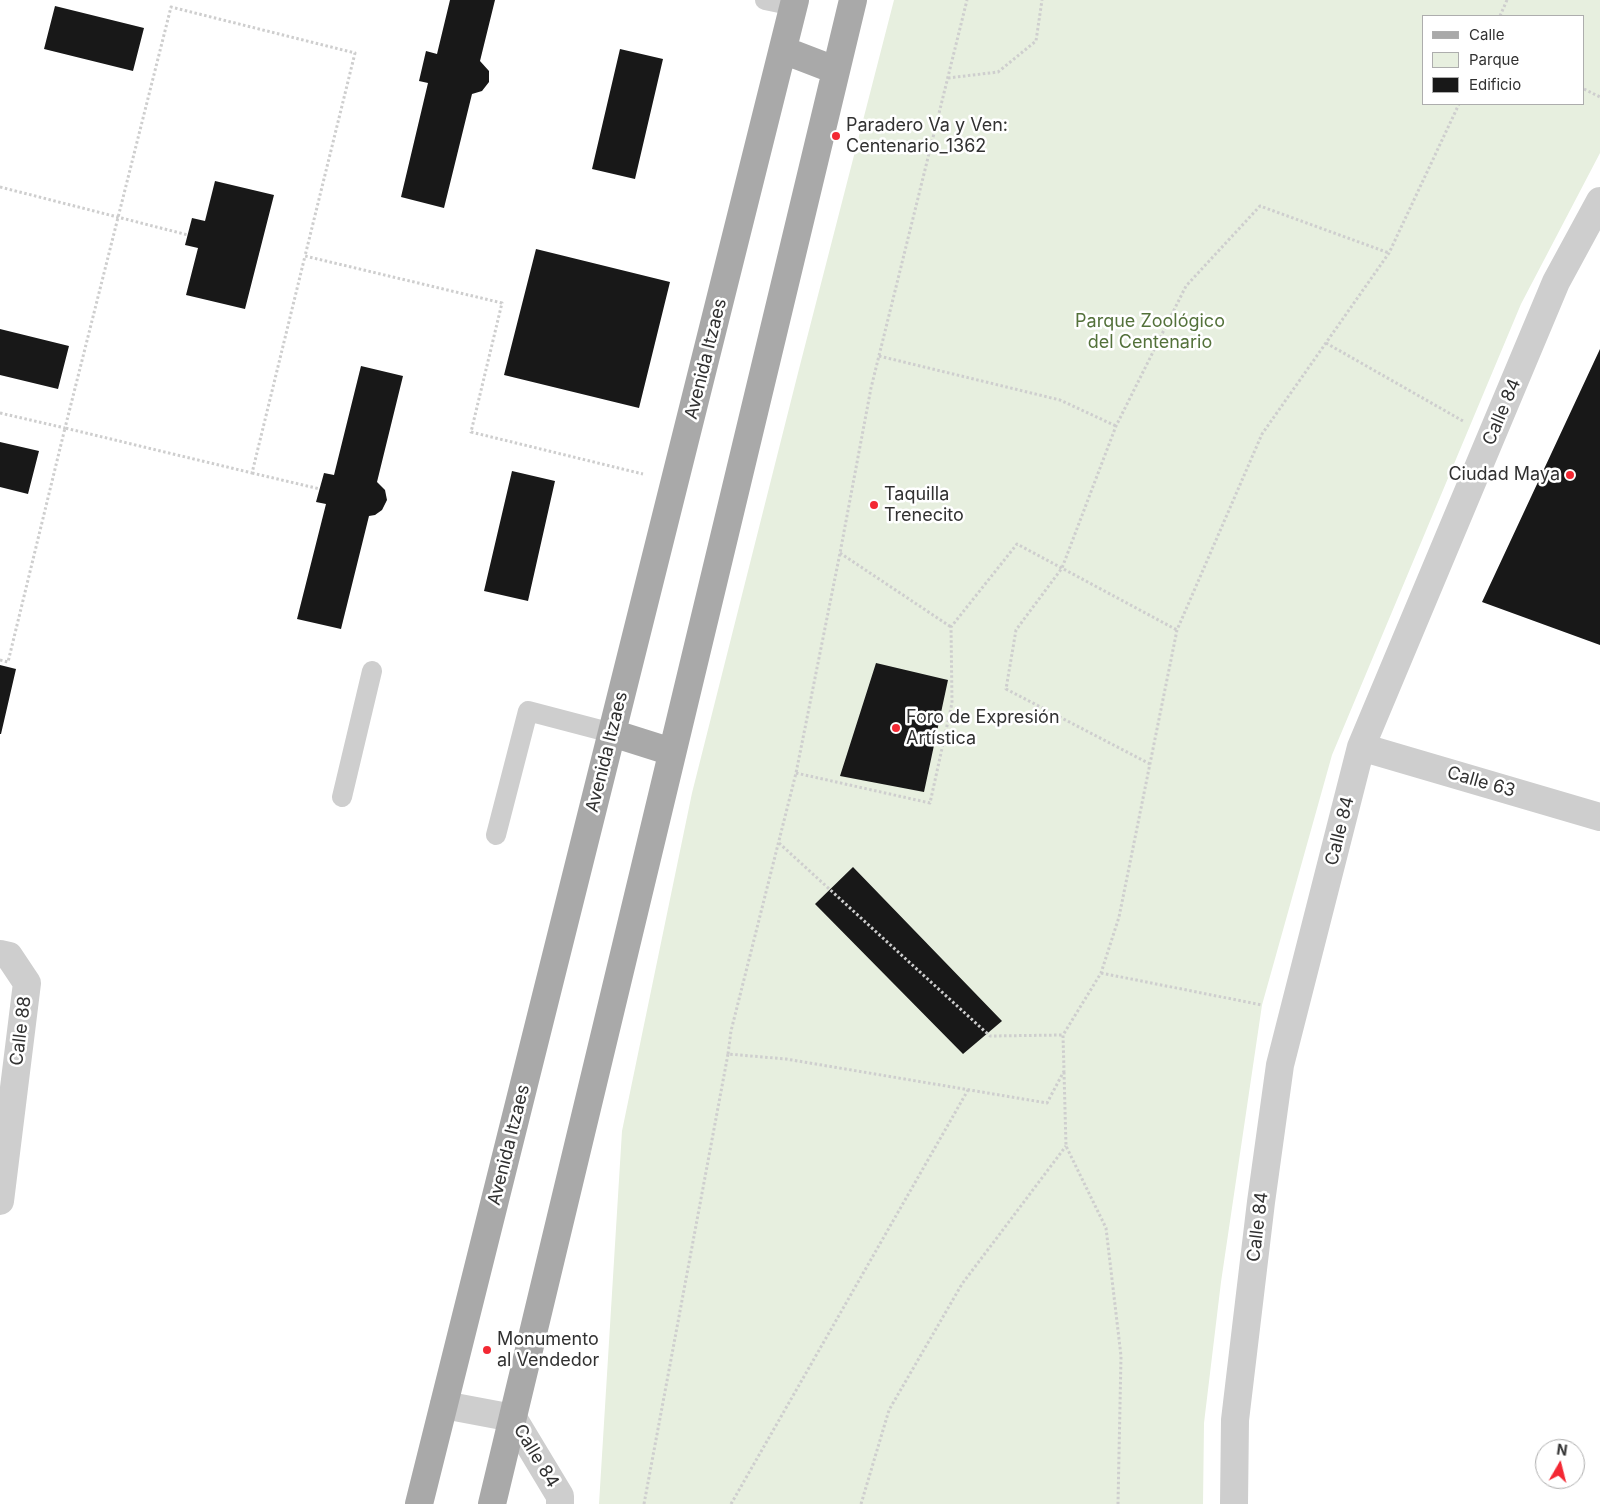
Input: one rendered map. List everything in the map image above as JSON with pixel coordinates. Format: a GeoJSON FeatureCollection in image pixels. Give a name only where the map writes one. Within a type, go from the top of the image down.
{"type":"FeatureCollection","features":[{"type":"Feature","properties":{"kind":"main road"},"geometry":{"type":"LineString","coordinates":[[492,1504],[853,0]]}},
{"type":"Feature","properties":{"kind":"main road","name":"Avenida Itzaes"},"geometry":{"type":"LineString","coordinates":[[419,1504],[795,3]]}},
{"type":"Feature","properties":{"kind":"main road"},"geometry":{"type":"LineString","coordinates":[[783,50],[835,70]]}},
{"type":"Feature","properties":{"kind":"main road"},"geometry":{"type":"LineString","coordinates":[[612,732],[672,752]]}},
{"type":"Feature","properties":{"kind":"street","name":"Calle 84"},"geometry":{"type":"LineString","coordinates":[[1234,1504],[1235,1420],[1260,1202],[1280,1065],[1362,747],[1556,282],[1600,201]]}},
{"type":"Feature","properties":{"kind":"street","name":"Calle 63"},"geometry":{"type":"LineString","coordinates":[[1362,747],[1600,817]]}},
{"type":"Feature","properties":{"kind":"street","name":"Calle 88"},"geometry":{"type":"LineString","coordinates":[[0,1201],[27,983],[4,955]]}},
{"type":"Feature","properties":{"kind":"street","name":"Calle 84"},"geometry":{"type":"LineString","coordinates":[[444,1405],[513,1418],[560,1496],[560,1504]]}},
{"type":"Feature","properties":{"kind":"lane"},"geometry":{"type":"LineString","coordinates":[[765,0],[795,3]]}},
{"type":"Feature","properties":{"kind":"lane"},"geometry":{"type":"LineString","coordinates":[[342,797],[372,671]]}},
{"type":"Feature","properties":{"kind":"lane"},"geometry":{"type":"LineString","coordinates":[[496,835],[528,711],[612,732]]}},
{"type":"Feature","properties":{"kind":"path"},"geometry":{"type":"LineString","coordinates":[[644,1504],[731,1031],[796,773],[871,388],[967,0]]}},
{"type":"Feature","properties":{"kind":"path"},"geometry":{"type":"LineString","coordinates":[[948,78],[998,72],[1036,41],[1042,0]]}},
{"type":"Feature","properties":{"kind":"path"},"geometry":{"type":"LineString","coordinates":[[1500,15],[1507,0]]}},
{"type":"Feature","properties":{"kind":"path"},"geometry":{"type":"LineString","coordinates":[[0,660],[8,662],[171,7],[356,53],[252,473]]}},
{"type":"Feature","properties":{"kind":"path"},"geometry":{"type":"LineString","coordinates":[[1585,90],[1600,97]]}},
{"type":"Feature","properties":{"kind":"path"},"geometry":{"type":"LineString","coordinates":[[1118,1504],[1121,1356],[1106,1228],[1066,1146],[1063,1035],[1101,973],[1119,918],[1177,630],[1262,434],[1389,253],[1459,105]]}},
{"type":"Feature","properties":{"kind":"path"},"geometry":{"type":"LineString","coordinates":[[0,186],[188,235]]}},
{"type":"Feature","properties":{"kind":"path"},"geometry":{"type":"LineString","coordinates":[[1150,764],[1006,689],[1016,630],[1062,568],[1116,426],[1186,286],[1260,206],[1389,253]]}},
{"type":"Feature","properties":{"kind":"path"},"geometry":{"type":"LineString","coordinates":[[306,256],[502,303],[471,432],[643,474]]}},
{"type":"Feature","properties":{"kind":"path"},"geometry":{"type":"LineString","coordinates":[[1326,343],[1470,425]]}},
{"type":"Feature","properties":{"kind":"path"},"geometry":{"type":"LineString","coordinates":[[879,356],[1060,400],[1116,426]]}},
{"type":"Feature","properties":{"kind":"path"},"geometry":{"type":"LineString","coordinates":[[0,413],[320,489]]}},
{"type":"Feature","properties":{"kind":"path"},"geometry":{"type":"LineString","coordinates":[[796,773],[930,803],[952,703],[951,626],[1016,544],[1177,630]]}},
{"type":"Feature","properties":{"kind":"path"},"geometry":{"type":"LineString","coordinates":[[840,553],[951,626]]}},
{"type":"Feature","properties":{"kind":"path"},"geometry":{"type":"LineString","coordinates":[[779,843],[990,1036],[1063,1035]]}},
{"type":"Feature","properties":{"kind":"path"},"geometry":{"type":"LineString","coordinates":[[1101,973],[1262,1005]]}},
{"type":"Feature","properties":{"kind":"path"},"geometry":{"type":"LineString","coordinates":[[728,1054],[786,1059],[1047,1103],[1064,1071]]}},
{"type":"Feature","properties":{"kind":"path"},"geometry":{"type":"LineString","coordinates":[[731,1504],[968,1090]]}},
{"type":"Feature","properties":{"kind":"path"},"geometry":{"type":"LineString","coordinates":[[861,1504],[890,1410],[962,1284],[1066,1146]]}},
{"type":"Feature","properties":{"kind":"green space","name":"Parque Zoológico del Centenario"},"geometry":{"type":"Polygon","coordinates":[[[894,0],[1600,0],[1600,153],[1521,304],[1332,755],[1262,1005],[1221,1282],[1204,1423],[1203,1504],[599,1504],[622,1131],[692,793],[894,0]]]}},
{"type":"Feature","properties":{"kind":"building"},"geometry":{"type":"Polygon","coordinates":[[[450,0],[495,0],[480,61],[489,71],[489,82],[482,91],[472,94],[444,208],[401,197],[428,83],[419,81],[426,51],[437,54],[450,0]]]}},
{"type":"Feature","properties":{"kind":"building"},"geometry":{"type":"Polygon","coordinates":[[[55,6],[144,28],[133,71],[44,49],[55,6]]]}},
{"type":"Feature","properties":{"kind":"building"},"geometry":{"type":"Polygon","coordinates":[[[620,49],[663,59],[635,179],[592,169],[620,49]]]}},
{"type":"Feature","properties":{"kind":"building"},"geometry":{"type":"Polygon","coordinates":[[[215,181],[274,195],[245,309],[186,295],[198,248],[185,245],[192,218],[205,221],[215,181]]]}},
{"type":"Feature","properties":{"kind":"building"},"geometry":{"type":"Polygon","coordinates":[[[536,249],[670,282],[639,408],[504,375],[536,249]]]}},
{"type":"Feature","properties":{"kind":"building"},"geometry":{"type":"Polygon","coordinates":[[[0,329],[69,346],[58,389],[0,375],[0,329]]]}},
{"type":"Feature","properties":{"kind":"building","name":"Ciudad Maya"},"geometry":{"type":"Polygon","coordinates":[[[1600,349],[1600,645],[1482,602],[1600,349]]]}},
{"type":"Feature","properties":{"kind":"building"},"geometry":{"type":"Polygon","coordinates":[[[361,366],[403,376],[377,482],[385,490],[387,500],[382,510],[375,515],[369,516],[341,629],[297,619],[326,504],[316,502],[324,473],[334,475],[361,366]]]}},
{"type":"Feature","properties":{"kind":"building"},"geometry":{"type":"Polygon","coordinates":[[[0,442],[39,451],[28,494],[0,487],[0,442]]]}},
{"type":"Feature","properties":{"kind":"building"},"geometry":{"type":"Polygon","coordinates":[[[512,471],[555,481],[528,601],[484,591],[512,471]]]}},
{"type":"Feature","properties":{"kind":"building","name":"Foro de Expresión Artística"},"geometry":{"type":"Polygon","coordinates":[[[876,663],[948,680],[924,792],[840,776],[876,663]]]}},
{"type":"Feature","properties":{"kind":"building"},"geometry":{"type":"Polygon","coordinates":[[[0,665],[16,669],[1,734],[0,734],[0,665]]]}},
{"type":"Feature","properties":{"kind":"building"},"geometry":{"type":"Polygon","coordinates":[[[853,867],[1002,1021],[963,1054],[815,904],[853,867]]]}},
{"type":"Feature","properties":{"kind":"place","name":"Paradero Va y Ven: Centenario_1362"},"geometry":{"type":"Point","coordinates":[836,136]}},
{"type":"Feature","properties":{"kind":"place","name":"Ciudad Maya"},"geometry":{"type":"Point","coordinates":[1570,475]}},
{"type":"Feature","properties":{"kind":"place","name":"Taquilla Trenecito"},"geometry":{"type":"Point","coordinates":[874,505]}},
{"type":"Feature","properties":{"kind":"place","name":"Foro de Expresión Artística"},"geometry":{"type":"Point","coordinates":[896,728]}},
{"type":"Feature","properties":{"kind":"place","name":"Monumento al Vendedor"},"geometry":{"type":"Point","coordinates":[487,1350]}}]}
